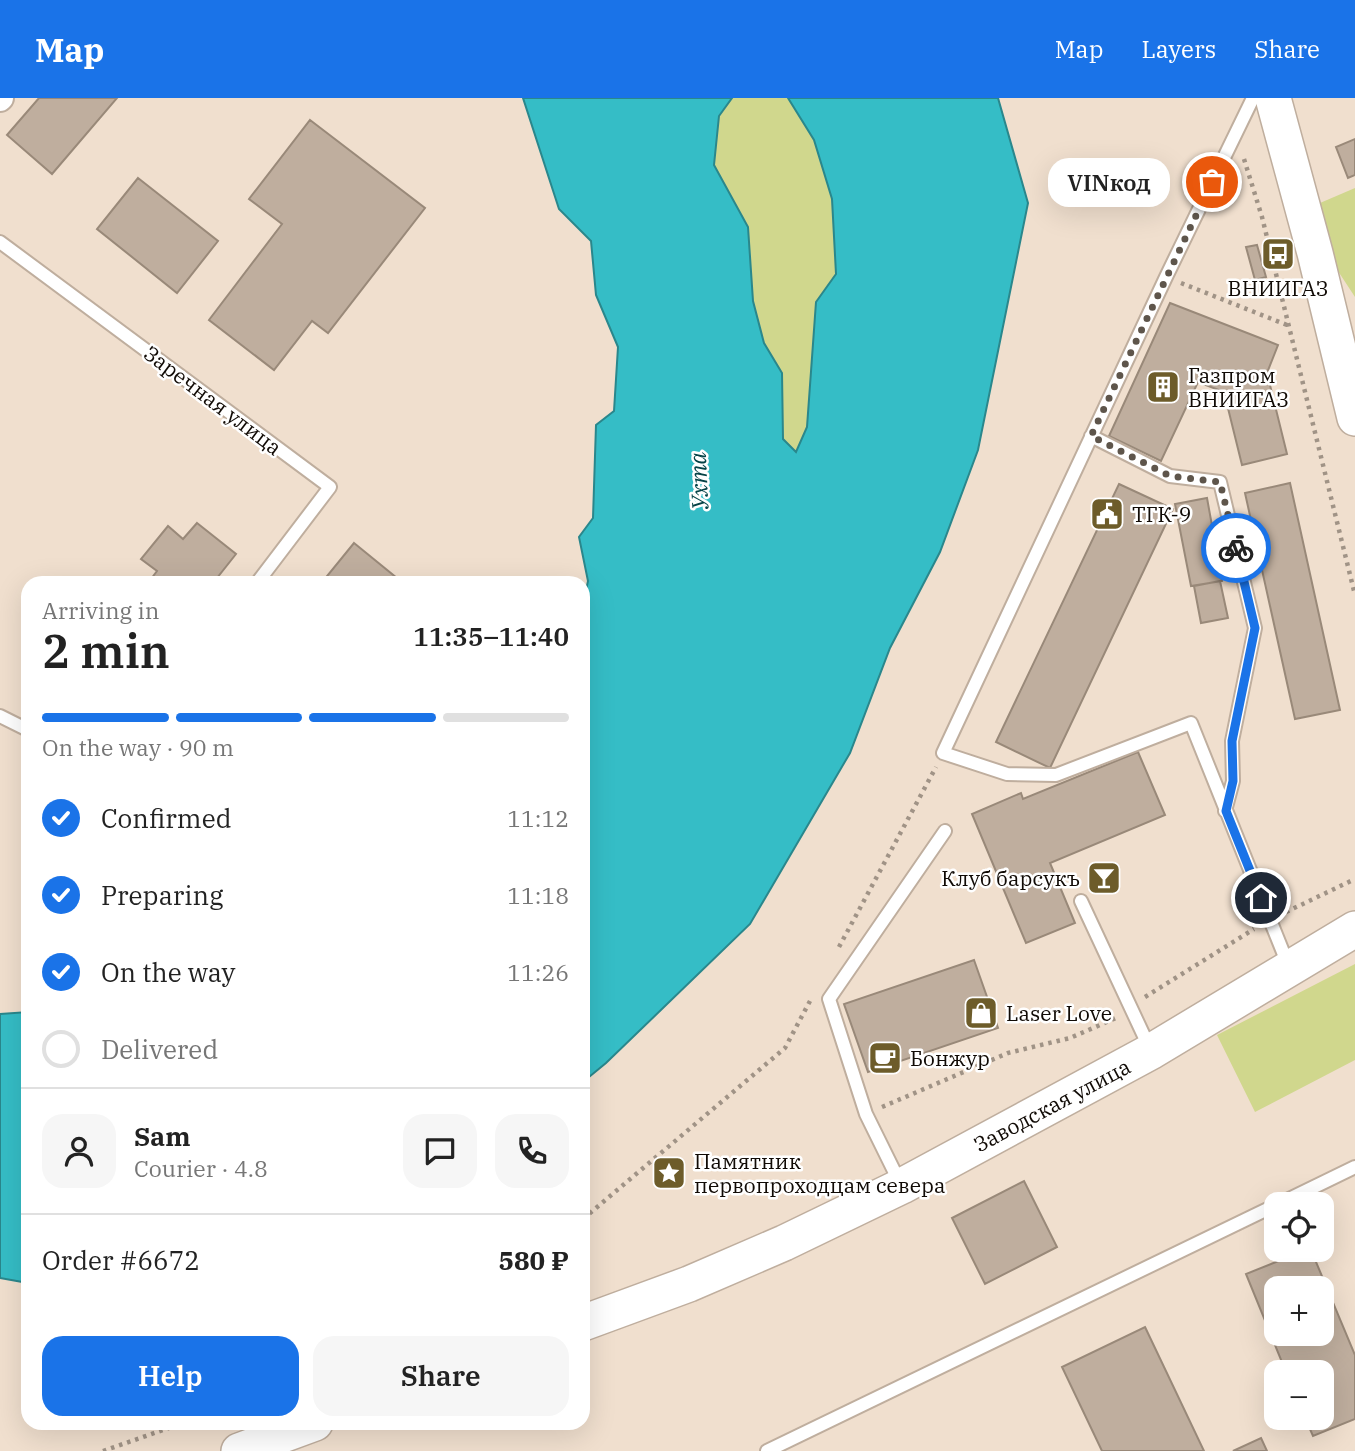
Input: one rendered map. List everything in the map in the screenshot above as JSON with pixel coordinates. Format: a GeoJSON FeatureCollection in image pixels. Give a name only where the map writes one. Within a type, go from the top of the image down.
{"type":"FeatureCollection","features":[{"type":"Feature","properties":{"kind":"street"},"geometry":{"type":"LineString","coordinates":[[1273,98],[1315,253],[1355,418]]}},
{"type":"Feature","properties":{"kind":"street","name":"Заводская улица"},"geometry":{"type":"LineString","coordinates":[[590,1320],[689,1284],[902,1186],[1152,1051],[1355,929]]}},
{"type":"Feature","properties":{"kind":"street"},"geometry":{"type":"LineString","coordinates":[[239,1451],[296,1430]]}},
{"type":"Feature","properties":{"kind":"lane"},"geometry":{"type":"LineString","coordinates":[[1253,98],[943,753],[1007,774],[1056,775],[1191,723],[1289,968]]}},
{"type":"Feature","properties":{"kind":"lane","name":"Заречная улица"},"geometry":{"type":"LineString","coordinates":[[0,242],[330,488],[262,576]]}},
{"type":"Feature","properties":{"kind":"lane"},"geometry":{"type":"LineString","coordinates":[[1091,436],[1170,476],[1220,482],[1255,628],[1232,741],[1233,781],[1226,811]]}},
{"type":"Feature","properties":{"kind":"lane"},"geometry":{"type":"LineString","coordinates":[[0,716],[21,726]]}},
{"type":"Feature","properties":{"kind":"lane"},"geometry":{"type":"LineString","coordinates":[[902,1186],[866,1114],[829,999],[945,831]]}},
{"type":"Feature","properties":{"kind":"lane"},"geometry":{"type":"LineString","coordinates":[[1082,901],[1152,1051]]}},
{"type":"Feature","properties":{"kind":"lane"},"geometry":{"type":"LineString","coordinates":[[1304,1192],[1355,1167]]}},
{"type":"Feature","properties":{"kind":"lane"},"geometry":{"type":"LineString","coordinates":[[767,1451],[1264,1211]]}},
{"type":"Feature","properties":{"kind":"path"},"geometry":{"type":"LineString","coordinates":[[1235,134],[1262,217],[1355,595]]}},
{"type":"Feature","properties":{"kind":"path"},"geometry":{"type":"LineString","coordinates":[[1166,277],[1288,325]]}},
{"type":"Feature","properties":{"kind":"path"},"geometry":{"type":"LineString","coordinates":[[838,949],[943,753]]}},
{"type":"Feature","properties":{"kind":"path"},"geometry":{"type":"LineString","coordinates":[[590,1213],[785,1048],[811,999]]}},
{"type":"Feature","properties":{"kind":"path"},"geometry":{"type":"LineString","coordinates":[[103,1451],[163,1430]]}},
{"type":"Feature","properties":{"kind":"green space"},"geometry":{"type":"Polygon","coordinates":[[[732,98],[788,98],[814,140],[832,199],[836,274],[816,303],[807,427],[796,453],[783,439],[782,373],[764,343],[753,300],[748,227],[714,165],[719,116],[732,98]]]}},
{"type":"Feature","properties":{"kind":"green space"},"geometry":{"type":"Polygon","coordinates":[[[1355,188],[1355,297],[1336,268],[1320,203],[1355,188]]]}},
{"type":"Feature","properties":{"kind":"green space"},"geometry":{"type":"Polygon","coordinates":[[[1355,964],[1355,1060],[1255,1112],[1217,1035],[1355,964]]]}},
{"type":"Feature","properties":{"kind":"water","name":"Ухта"},"geometry":{"type":"Polygon","coordinates":[[[523,98],[732,98],[719,116],[714,165],[748,227],[753,301],[764,343],[782,373],[783,439],[796,452],[807,427],[816,302],[836,274],[832,199],[814,140],[788,98],[998,98],[1028,203],[978,450],[940,552],[890,648],[850,753],[750,924],[590,1076],[590,576],[587,576],[579,537],[593,518],[596,425],[614,411],[618,347],[596,295],[591,241],[559,209],[523,98]]]}},
{"type":"Feature","properties":{"kind":"water"},"geometry":{"type":"Polygon","coordinates":[[[21,1012],[21,1282],[0,1278],[0,1014],[21,1012]]]}},
{"type":"Feature","properties":{"kind":"building"},"geometry":{"type":"Polygon","coordinates":[[[39,98],[117,98],[52,174],[7,135],[39,98]]]}},
{"type":"Feature","properties":{"kind":"building"},"geometry":{"type":"Polygon","coordinates":[[[310,120],[425,208],[328,333],[312,321],[274,370],[209,320],[282,224],[249,199],[310,120]]]}},
{"type":"Feature","properties":{"kind":"building"},"geometry":{"type":"Polygon","coordinates":[[[1355,139],[1355,175],[1348,178],[1336,147],[1355,139]]]}},
{"type":"Feature","properties":{"kind":"building"},"geometry":{"type":"Polygon","coordinates":[[[138,178],[218,241],[177,293],[97,229],[138,178]]]}},
{"type":"Feature","properties":{"kind":"building"},"geometry":{"type":"Polygon","coordinates":[[[1257,245],[1266,277],[1255,280],[1246,247],[1257,245]]]}},
{"type":"Feature","properties":{"kind":"building","name":"Газпром ВНИИГАЗ"},"geometry":{"type":"Polygon","coordinates":[[[1170,303],[1278,345],[1267,373],[1287,454],[1242,465],[1224,392],[1198,382],[1161,461],[1109,436],[1170,303]]]}},
{"type":"Feature","properties":{"kind":"building"},"geometry":{"type":"Polygon","coordinates":[[[1290,483],[1340,710],[1295,719],[1245,493],[1290,483]]]}},
{"type":"Feature","properties":{"kind":"building"},"geometry":{"type":"Polygon","coordinates":[[[1119,484],[1173,509],[1050,768],[996,742],[1119,484]]]}},
{"type":"Feature","properties":{"kind":"building"},"geometry":{"type":"Polygon","coordinates":[[[1207,498],[1222,581],[1191,586],[1175,504],[1207,498]]]}},
{"type":"Feature","properties":{"kind":"building"},"geometry":{"type":"Polygon","coordinates":[[[197,523],[236,554],[219,576],[153,576],[157,571],[141,559],[168,526],[183,539],[197,523]]]}},
{"type":"Feature","properties":{"kind":"building"},"geometry":{"type":"Polygon","coordinates":[[[354,543],[394,576],[327,576],[354,543]]]}},
{"type":"Feature","properties":{"kind":"building"},"geometry":{"type":"Polygon","coordinates":[[[1220,581],[1228,618],[1201,623],[1194,586],[1220,581]]]}},
{"type":"Feature","properties":{"kind":"building"},"geometry":{"type":"Polygon","coordinates":[[[1138,752],[1165,815],[1050,863],[1075,923],[1026,943],[972,814],[1021,793],[1023,799],[1138,752]]]}},
{"type":"Feature","properties":{"kind":"building"},"geometry":{"type":"Polygon","coordinates":[[[974,960],[998,1028],[868,1072],[844,1004],[974,960]]]}},
{"type":"Feature","properties":{"kind":"building"},"geometry":{"type":"Polygon","coordinates":[[[1024,1181],[1057,1247],[985,1284],[952,1218],[1024,1181]]]}},
{"type":"Feature","properties":{"kind":"building"},"geometry":{"type":"Polygon","coordinates":[[[1276,1262],[1316,1262],[1322,1276],[1264,1276],[1264,1318],[1246,1274],[1276,1262]]]}},
{"type":"Feature","properties":{"kind":"building"},"geometry":{"type":"Polygon","coordinates":[[[1334,1305],[1355,1355],[1355,1419],[1334,1428],[1334,1360],[1281,1360],[1275,1346],[1334,1346],[1334,1305]]]}},
{"type":"Feature","properties":{"kind":"building"},"geometry":{"type":"Polygon","coordinates":[[[1145,1327],[1204,1451],[1102,1451],[1062,1367],[1145,1327]]]}},
{"type":"Feature","properties":{"kind":"building"},"geometry":{"type":"Polygon","coordinates":[[[1310,1430],[1328,1430],[1313,1436],[1310,1430]]]}},
{"type":"Feature","properties":{"kind":"building"},"geometry":{"type":"Polygon","coordinates":[[[1261,1438],[1267,1451],[1233,1451],[1261,1438]]]}},
{"type":"Feature","properties":{"kind":"way so far"},"geometry":{"type":"LineString","coordinates":[[1212,182],[1091,436],[1170,476],[1220,482],[1236,548]]}},
{"type":"Feature","properties":{"kind":"place","name":"VINкод"},"geometry":{"type":"Point","coordinates":[1212,182]}},
{"type":"Feature","properties":{"kind":"place","name":"ВНИИГАЗ"},"geometry":{"type":"Point","coordinates":[1278,254]}},
{"type":"Feature","properties":{"kind":"place","name":"Газпром ВНИИГАЗ"},"geometry":{"type":"Point","coordinates":[1163,387]}},
{"type":"Feature","properties":{"kind":"place","name":"ТГК-9"},"geometry":{"type":"Point","coordinates":[1107,514]}},
{"type":"Feature","properties":{"kind":"place","name":"Клуб барсукъ"},"geometry":{"type":"Point","coordinates":[1104,878]}},
{"type":"Feature","properties":{"kind":"place","name":"Laser Love"},"geometry":{"type":"Point","coordinates":[981,1013]}},
{"type":"Feature","properties":{"kind":"place","name":"Бонжур"},"geometry":{"type":"Point","coordinates":[885,1058]}},
{"type":"Feature","properties":{"kind":"place","name":"Памятник первопроходцам севера"},"geometry":{"type":"Point","coordinates":[669,1173]}},
{"type":"Feature","properties":{"kind":"route"},"geometry":{"type":"LineString","coordinates":[[1236,548],[1255,628],[1232,741],[1233,781],[1226,811],[1261,898]]}}]}
